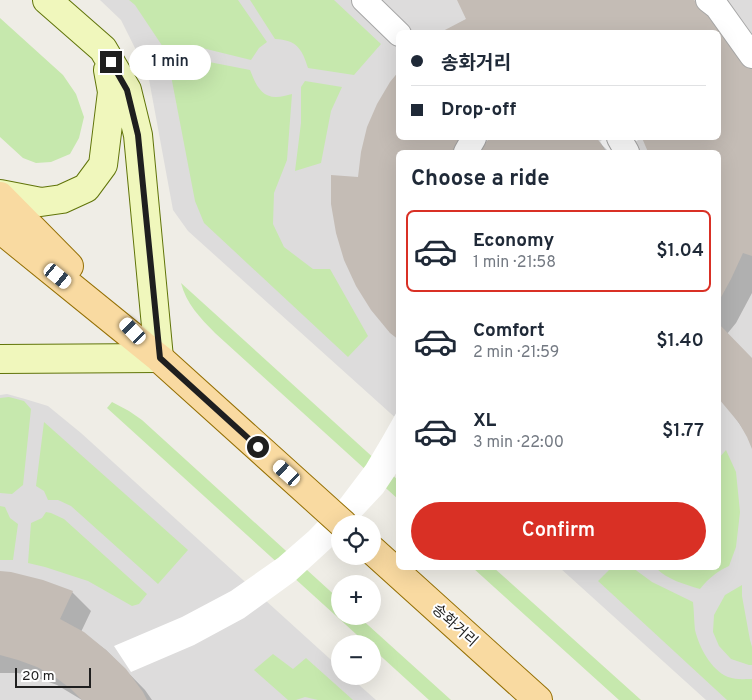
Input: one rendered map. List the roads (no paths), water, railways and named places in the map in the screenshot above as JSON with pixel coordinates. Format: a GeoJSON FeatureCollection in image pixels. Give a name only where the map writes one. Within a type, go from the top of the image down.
{"type":"FeatureCollection","features":[{"type":"Feature","properties":{"kind":"main road"},"geometry":{"type":"LineString","coordinates":[[0,195],[160,358],[333,515]]}},
{"type":"Feature","properties":{"kind":"main road"},"geometry":{"type":"LineString","coordinates":[[0,229],[160,358]]}},
{"type":"Feature","properties":{"kind":"main road","name":"송화거리"},"geometry":{"type":"LineString","coordinates":[[381,558],[538,700]]}},
{"type":"Feature","properties":{"kind":"street"},"geometry":{"type":"LineString","coordinates":[[364,0],[396,31]]}},
{"type":"Feature","properties":{"kind":"street"},"geometry":{"type":"LineString","coordinates":[[0,359],[160,358],[138,135],[127,90],[103,49],[50,1]]}},
{"type":"Feature","properties":{"kind":"street"},"geometry":{"type":"LineString","coordinates":[[716,2],[752,56]]}},
{"type":"Feature","properties":{"kind":"street"},"geometry":{"type":"LineString","coordinates":[[0,195],[41,202],[62,199],[86,188],[103,165],[112,92],[103,49]]}}]}
